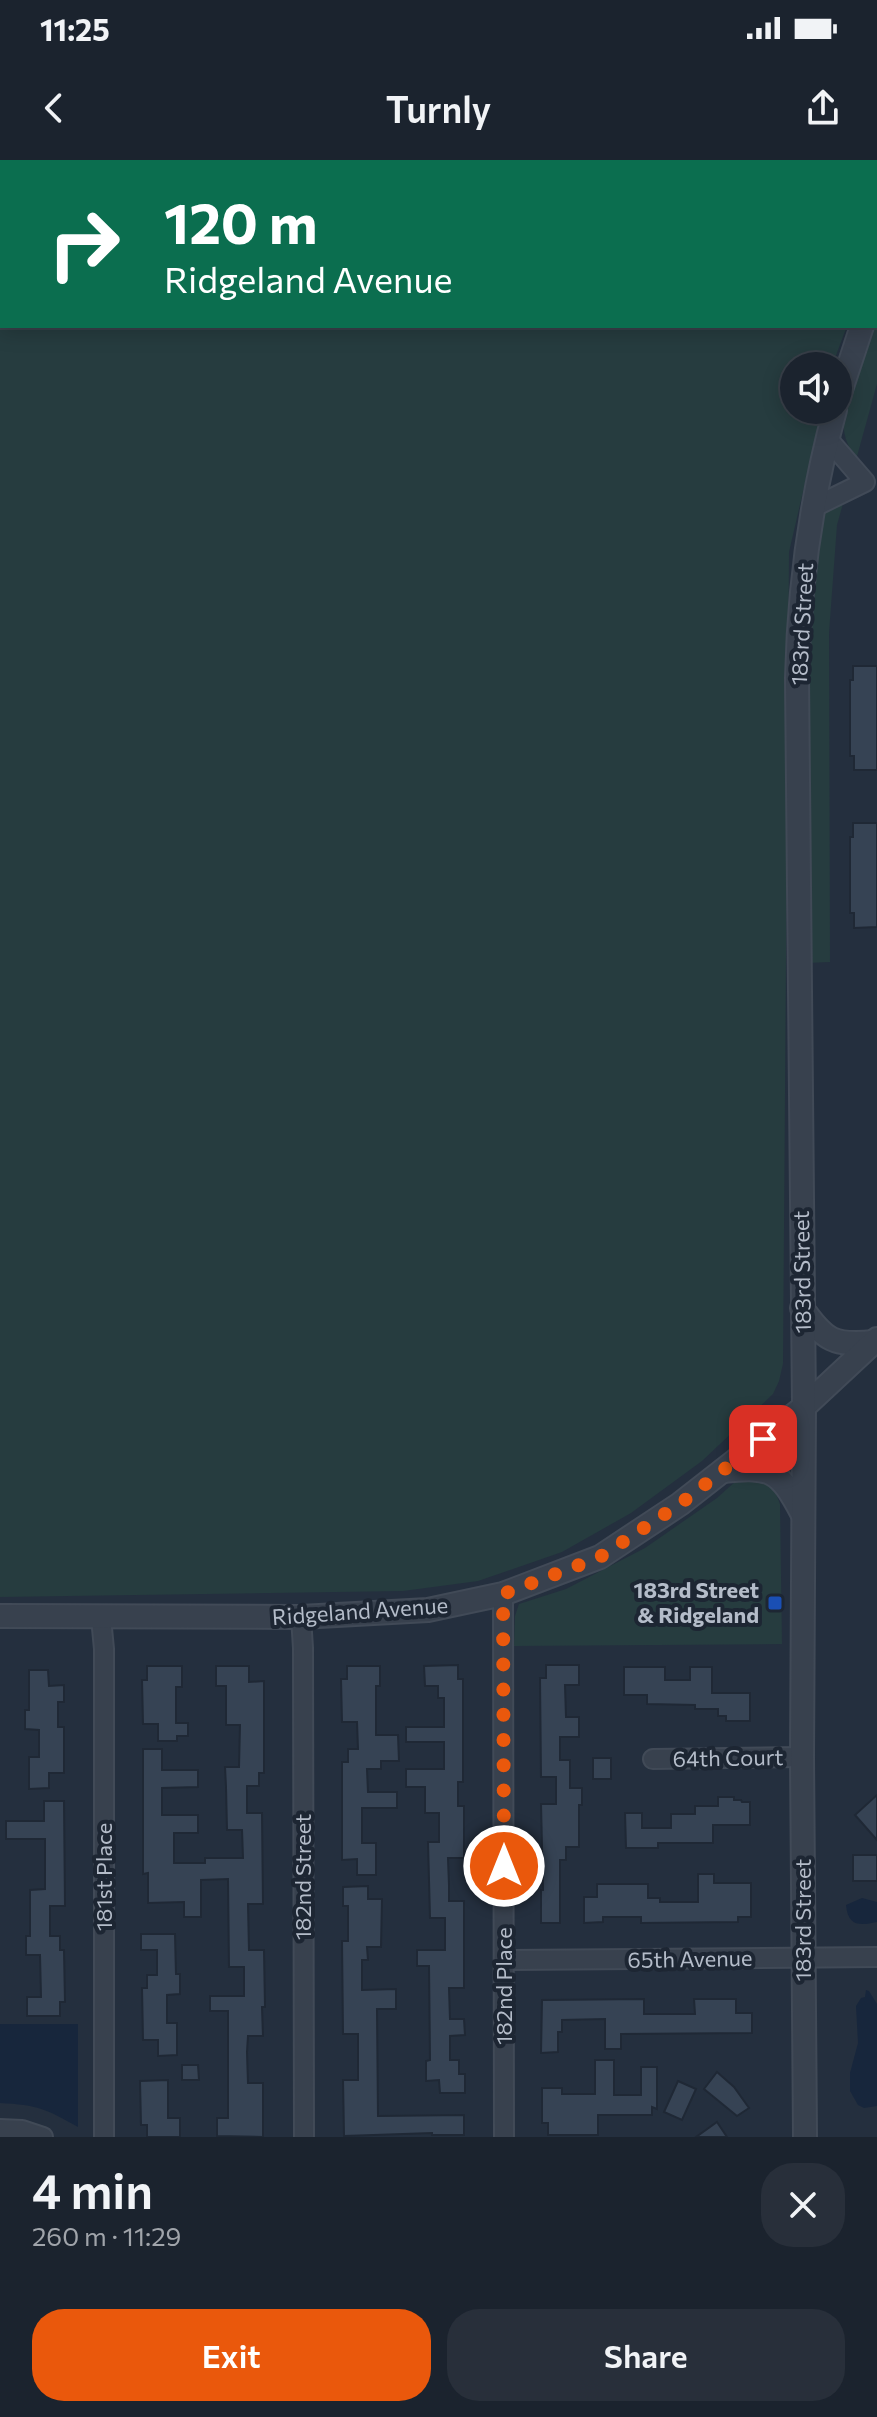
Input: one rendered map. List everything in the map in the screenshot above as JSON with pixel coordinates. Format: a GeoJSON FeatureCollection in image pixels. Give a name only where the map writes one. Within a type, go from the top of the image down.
{"type":"FeatureCollection","features":[{"type":"Feature","properties":{"kind":"street"},"geometry":{"type":"LineString","coordinates":[[852,356],[861,328]]}},
{"type":"Feature","properties":{"kind":"street","name":"183rd Street"},"geometry":{"type":"LineString","coordinates":[[805,2137],[802,1757],[804,1407],[797,678],[800,602],[812,508],[831,424]]}},
{"type":"Feature","properties":{"kind":"street"},"geometry":{"type":"LineString","coordinates":[[812,508],[871,483],[827,438]]}},
{"type":"Feature","properties":{"kind":"street"},"geometry":{"type":"LineString","coordinates":[[802,1308],[814,1326],[833,1341],[849,1344],[875,1341]]}},
{"type":"Feature","properties":{"kind":"street","name":"Ridgeland Avenue"},"geometry":{"type":"LineString","coordinates":[[0,1616],[301,1617],[428,1610],[503,1594],[600,1557],[680,1504],[804,1407],[875,1341]]}},
{"type":"Feature","properties":{"kind":"street"},"geometry":{"type":"LineString","coordinates":[[721,1472],[753,1468],[776,1475],[788,1486],[803,1515]]}},
{"type":"Feature","properties":{"kind":"street","name":"182nd Place"},"geometry":{"type":"LineString","coordinates":[[503,1594],[504,2137]]}},
{"type":"Feature","properties":{"kind":"street","name":"182nd Street"},"geometry":{"type":"LineString","coordinates":[[301,1617],[304,2137]]}},
{"type":"Feature","properties":{"kind":"street","name":"181st Place"},"geometry":{"type":"LineString","coordinates":[[101,1618],[104,1649],[104,2137]]}},
{"type":"Feature","properties":{"kind":"street","name":"64th Court"},"geometry":{"type":"LineString","coordinates":[[653,1759],[802,1757]]}},
{"type":"Feature","properties":{"kind":"street","name":"65th Avenue"},"geometry":{"type":"LineString","coordinates":[[504,1960],[877,1957]]}},
{"type":"Feature","properties":{"kind":"street"},"geometry":{"type":"LineString","coordinates":[[0,2129],[22,2130],[43,2137]]}},
{"type":"Feature","properties":{"kind":"green space"},"geometry":{"type":"Polygon","coordinates":[[[0,328],[846,328],[837,352],[780,352],[780,424],[819,424],[789,552],[783,1364],[779,1381],[773,1394],[702,1461],[631,1513],[562,1552],[478,1581],[403,1591],[0,1597],[0,328]]]}},
{"type":"Feature","properties":{"kind":"green space"},"geometry":{"type":"Polygon","coordinates":[[[873,328],[877,328],[877,384],[856,460],[844,430],[844,424],[852,424],[852,385],[873,328]]]}},
{"type":"Feature","properties":{"kind":"green space"},"geometry":{"type":"Polygon","coordinates":[[[844,500],[837,525],[829,633],[830,962],[807,963],[806,728],[812,569],[823,511],[844,500]]]}},
{"type":"Feature","properties":{"kind":"green space"},"geometry":{"type":"Polygon","coordinates":[[[756,1476],[772,1483],[780,1504],[782,1644],[514,1646],[515,1616],[519,1604],[566,1589],[645,1548],[717,1498],[737,1480],[756,1476]]]}},
{"type":"Feature","properties":{"kind":"water"},"geometry":{"type":"Polygon","coordinates":[[[862,1898],[877,1902],[877,1922],[860,1924],[849,1917],[846,1905],[862,1898]]]}},
{"type":"Feature","properties":{"kind":"water"},"geometry":{"type":"Polygon","coordinates":[[[866,1990],[877,2004],[877,2106],[864,2108],[858,2105],[850,2091],[850,2073],[858,2043],[856,2006],[865,1997],[866,1990]]]}},
{"type":"Feature","properties":{"kind":"water"},"geometry":{"type":"Polygon","coordinates":[[[0,2024],[78,2024],[78,2127],[41,2109],[0,2103],[0,2024]]]}},
{"type":"Feature","properties":{"kind":"building"},"geometry":{"type":"Polygon","coordinates":[[[853,666],[877,666],[877,770],[854,770],[854,756],[850,756],[850,680],[853,680],[853,666]]]}},
{"type":"Feature","properties":{"kind":"building"},"geometry":{"type":"Polygon","coordinates":[[[853,823],[877,823],[877,927],[854,928],[854,913],[850,913],[850,837],[853,837],[853,823]]]}},
{"type":"Feature","properties":{"kind":"building"},"geometry":{"type":"Polygon","coordinates":[[[458,1665],[458,1679],[463,1679],[463,1782],[458,1782],[458,1806],[464,1806],[464,1858],[448,1858],[449,1901],[464,1901],[464,1988],[449,1988],[450,2019],[464,2019],[465,2035],[450,2036],[450,2060],[459,2060],[459,2074],[465,2074],[465,2093],[440,2093],[439,2080],[426,2081],[426,2061],[430,2060],[429,1966],[417,1966],[417,1950],[445,1950],[445,1918],[430,1918],[428,1842],[439,1842],[439,1813],[425,1813],[425,1787],[406,1787],[406,1769],[444,1769],[444,1742],[406,1742],[406,1727],[444,1727],[444,1698],[438,1698],[438,1686],[425,1686],[424,1666],[458,1665]]]}},
{"type":"Feature","properties":{"kind":"building"},"geometry":{"type":"Polygon","coordinates":[[[546,1665],[579,1665],[579,1685],[565,1685],[566,1717],[579,1717],[579,1737],[560,1737],[560,1760],[570,1760],[570,1788],[582,1788],[582,1805],[579,1805],[579,1847],[566,1847],[566,1860],[560,1860],[560,1923],[541,1923],[541,1804],[556,1804],[556,1777],[541,1777],[540,1678],[546,1678],[546,1665]]]}},
{"type":"Feature","properties":{"kind":"building"},"geometry":{"type":"Polygon","coordinates":[[[147,1666],[182,1666],[182,1687],[176,1687],[176,1723],[188,1723],[188,1736],[177,1736],[177,1741],[158,1741],[158,1724],[143,1724],[142,1680],[147,1680],[147,1666]]]}},
{"type":"Feature","properties":{"kind":"building"},"geometry":{"type":"Polygon","coordinates":[[[216,1666],[249,1666],[249,1682],[264,1681],[264,1773],[259,1773],[259,1786],[247,1786],[247,1813],[262,1813],[263,1904],[248,1904],[249,1950],[264,1950],[265,2007],[262,2007],[263,2036],[248,2036],[247,2052],[248,2083],[263,2083],[263,2137],[217,2136],[217,2118],[228,2118],[228,2011],[210,2011],[210,1996],[244,1996],[244,1967],[229,1967],[228,1879],[201,1880],[201,1917],[184,1917],[184,1902],[148,1903],[148,1873],[143,1874],[143,1749],[162,1749],[162,1770],[198,1770],[198,1787],[162,1788],[162,1815],[198,1815],[198,1833],[174,1833],[174,1863],[205,1863],[205,1858],[243,1858],[242,1830],[227,1830],[225,1767],[239,1767],[240,1725],[226,1725],[226,1686],[216,1686],[216,1666]]]}},
{"type":"Feature","properties":{"kind":"building"},"geometry":{"type":"Polygon","coordinates":[[[347,1666],[380,1666],[380,1686],[376,1686],[376,1735],[398,1735],[399,1761],[381,1761],[381,1769],[367,1769],[368,1792],[397,1792],[397,1808],[362,1808],[362,1843],[376,1843],[376,1875],[357,1875],[357,1859],[342,1860],[342,1762],[348,1762],[348,1749],[358,1749],[357,1722],[342,1722],[341,1679],[347,1679],[347,1666]]]}},
{"type":"Feature","properties":{"kind":"building"},"geometry":{"type":"Polygon","coordinates":[[[624,1667],[665,1667],[665,1680],[690,1680],[690,1667],[712,1667],[712,1693],[750,1693],[750,1721],[726,1721],[726,1716],[718,1716],[718,1709],[647,1704],[647,1695],[624,1695],[624,1667]]]}},
{"type":"Feature","properties":{"kind":"building"},"geometry":{"type":"Polygon","coordinates":[[[29,1670],[48,1670],[49,1686],[64,1685],[64,1702],[58,1702],[58,1727],[64,1727],[64,1773],[49,1773],[49,1788],[29,1789],[29,1757],[39,1757],[39,1730],[25,1729],[25,1710],[29,1710],[29,1670]]]}},
{"type":"Feature","properties":{"kind":"building"},"geometry":{"type":"Polygon","coordinates":[[[593,1758],[611,1758],[611,1779],[593,1779],[593,1758]]]}},
{"type":"Feature","properties":{"kind":"building"},"geometry":{"type":"Polygon","coordinates":[[[877,1795],[877,1840],[855,1815],[877,1795]]]}},
{"type":"Feature","properties":{"kind":"building"},"geometry":{"type":"Polygon","coordinates":[[[718,1797],[734,1797],[734,1800],[750,1802],[750,1825],[713,1825],[713,1843],[658,1843],[658,1848],[626,1848],[625,1813],[642,1813],[642,1828],[671,1828],[671,1814],[695,1814],[695,1806],[718,1806],[718,1797]]]}},
{"type":"Feature","properties":{"kind":"building"},"geometry":{"type":"Polygon","coordinates":[[[44,1801],[64,1801],[65,1906],[50,1906],[50,1936],[60,1936],[60,1950],[64,1950],[65,2002],[60,2002],[60,2016],[27,2016],[27,1997],[41,1997],[40,1955],[26,1955],[26,1936],[30,1936],[30,1890],[45,1889],[45,1839],[6,1839],[6,1821],[44,1821],[44,1801]]]}},
{"type":"Feature","properties":{"kind":"building"},"geometry":{"type":"Polygon","coordinates":[[[853,1855],[877,1855],[877,1881],[853,1881],[853,1855]]]}},
{"type":"Feature","properties":{"kind":"building"},"geometry":{"type":"Polygon","coordinates":[[[698,1874],[714,1874],[714,1883],[751,1883],[751,1917],[738,1917],[738,1922],[641,1923],[641,1917],[603,1917],[603,1922],[584,1923],[584,1897],[597,1897],[597,1884],[648,1884],[648,1898],[660,1898],[660,1902],[698,1902],[698,1874]]]}},
{"type":"Feature","properties":{"kind":"building"},"geometry":{"type":"Polygon","coordinates":[[[368,1886],[368,1899],[382,1899],[381,1947],[367,1947],[368,1960],[362,1960],[362,1990],[396,1989],[396,2009],[377,2009],[378,2116],[464,2115],[464,2135],[344,2136],[343,2080],[358,2080],[358,2034],[343,2034],[342,1941],[348,1941],[348,1906],[343,1906],[343,1887],[368,1886]]]}},
{"type":"Feature","properties":{"kind":"building"},"geometry":{"type":"Polygon","coordinates":[[[141,1934],[175,1934],[180,1994],[167,1995],[167,2023],[177,2023],[177,2055],[158,2056],[158,2040],[143,2040],[142,1988],[147,1988],[147,1975],[157,1975],[157,1950],[141,1950],[141,1934]]]}},
{"type":"Feature","properties":{"kind":"building"},"geometry":{"type":"Polygon","coordinates":[[[644,1999],[644,2014],[695,2014],[694,1999],[736,1999],[736,2013],[752,2013],[752,2033],[621,2034],[621,2049],[605,2049],[605,2019],[562,2020],[562,2032],[558,2032],[558,2052],[541,2053],[542,2000],[644,1999]]]}},
{"type":"Feature","properties":{"kind":"building"},"geometry":{"type":"Polygon","coordinates":[[[595,2060],[614,2060],[614,2095],[641,2095],[641,2067],[657,2067],[657,2109],[652,2107],[652,2115],[598,2115],[598,2135],[548,2135],[548,2123],[542,2123],[542,2088],[562,2088],[562,2094],[595,2094],[595,2060]]]}},
{"type":"Feature","properties":{"kind":"building"},"geometry":{"type":"Polygon","coordinates":[[[182,2065],[198,2065],[199,2080],[182,2080],[182,2065]]]}},
{"type":"Feature","properties":{"kind":"building"},"geometry":{"type":"Polygon","coordinates":[[[717,2072],[734,2087],[749,2108],[737,2116],[704,2089],[717,2072]]]}},
{"type":"Feature","properties":{"kind":"building"},"geometry":{"type":"Polygon","coordinates":[[[168,2080],[168,2118],[180,2118],[180,2137],[147,2137],[147,2125],[141,2125],[140,2081],[168,2080]]]}},
{"type":"Feature","properties":{"kind":"building"},"geometry":{"type":"Polygon","coordinates":[[[678,2081],[696,2089],[682,2120],[664,2112],[678,2081]]]}},
{"type":"Feature","properties":{"kind":"building"},"geometry":{"type":"Polygon","coordinates":[[[717,2122],[727,2137],[696,2137],[717,2122]]]}},
{"type":"Feature","properties":{"kind":"place","name":"183rd Street & Ridgeland"},"geometry":{"type":"Point","coordinates":[775,1603]}},
{"type":"Feature","properties":{"kind":"route"},"geometry":{"type":"LineString","coordinates":[[504,1866],[503,1594],[600,1557],[680,1504],[763,1439]]}}]}
